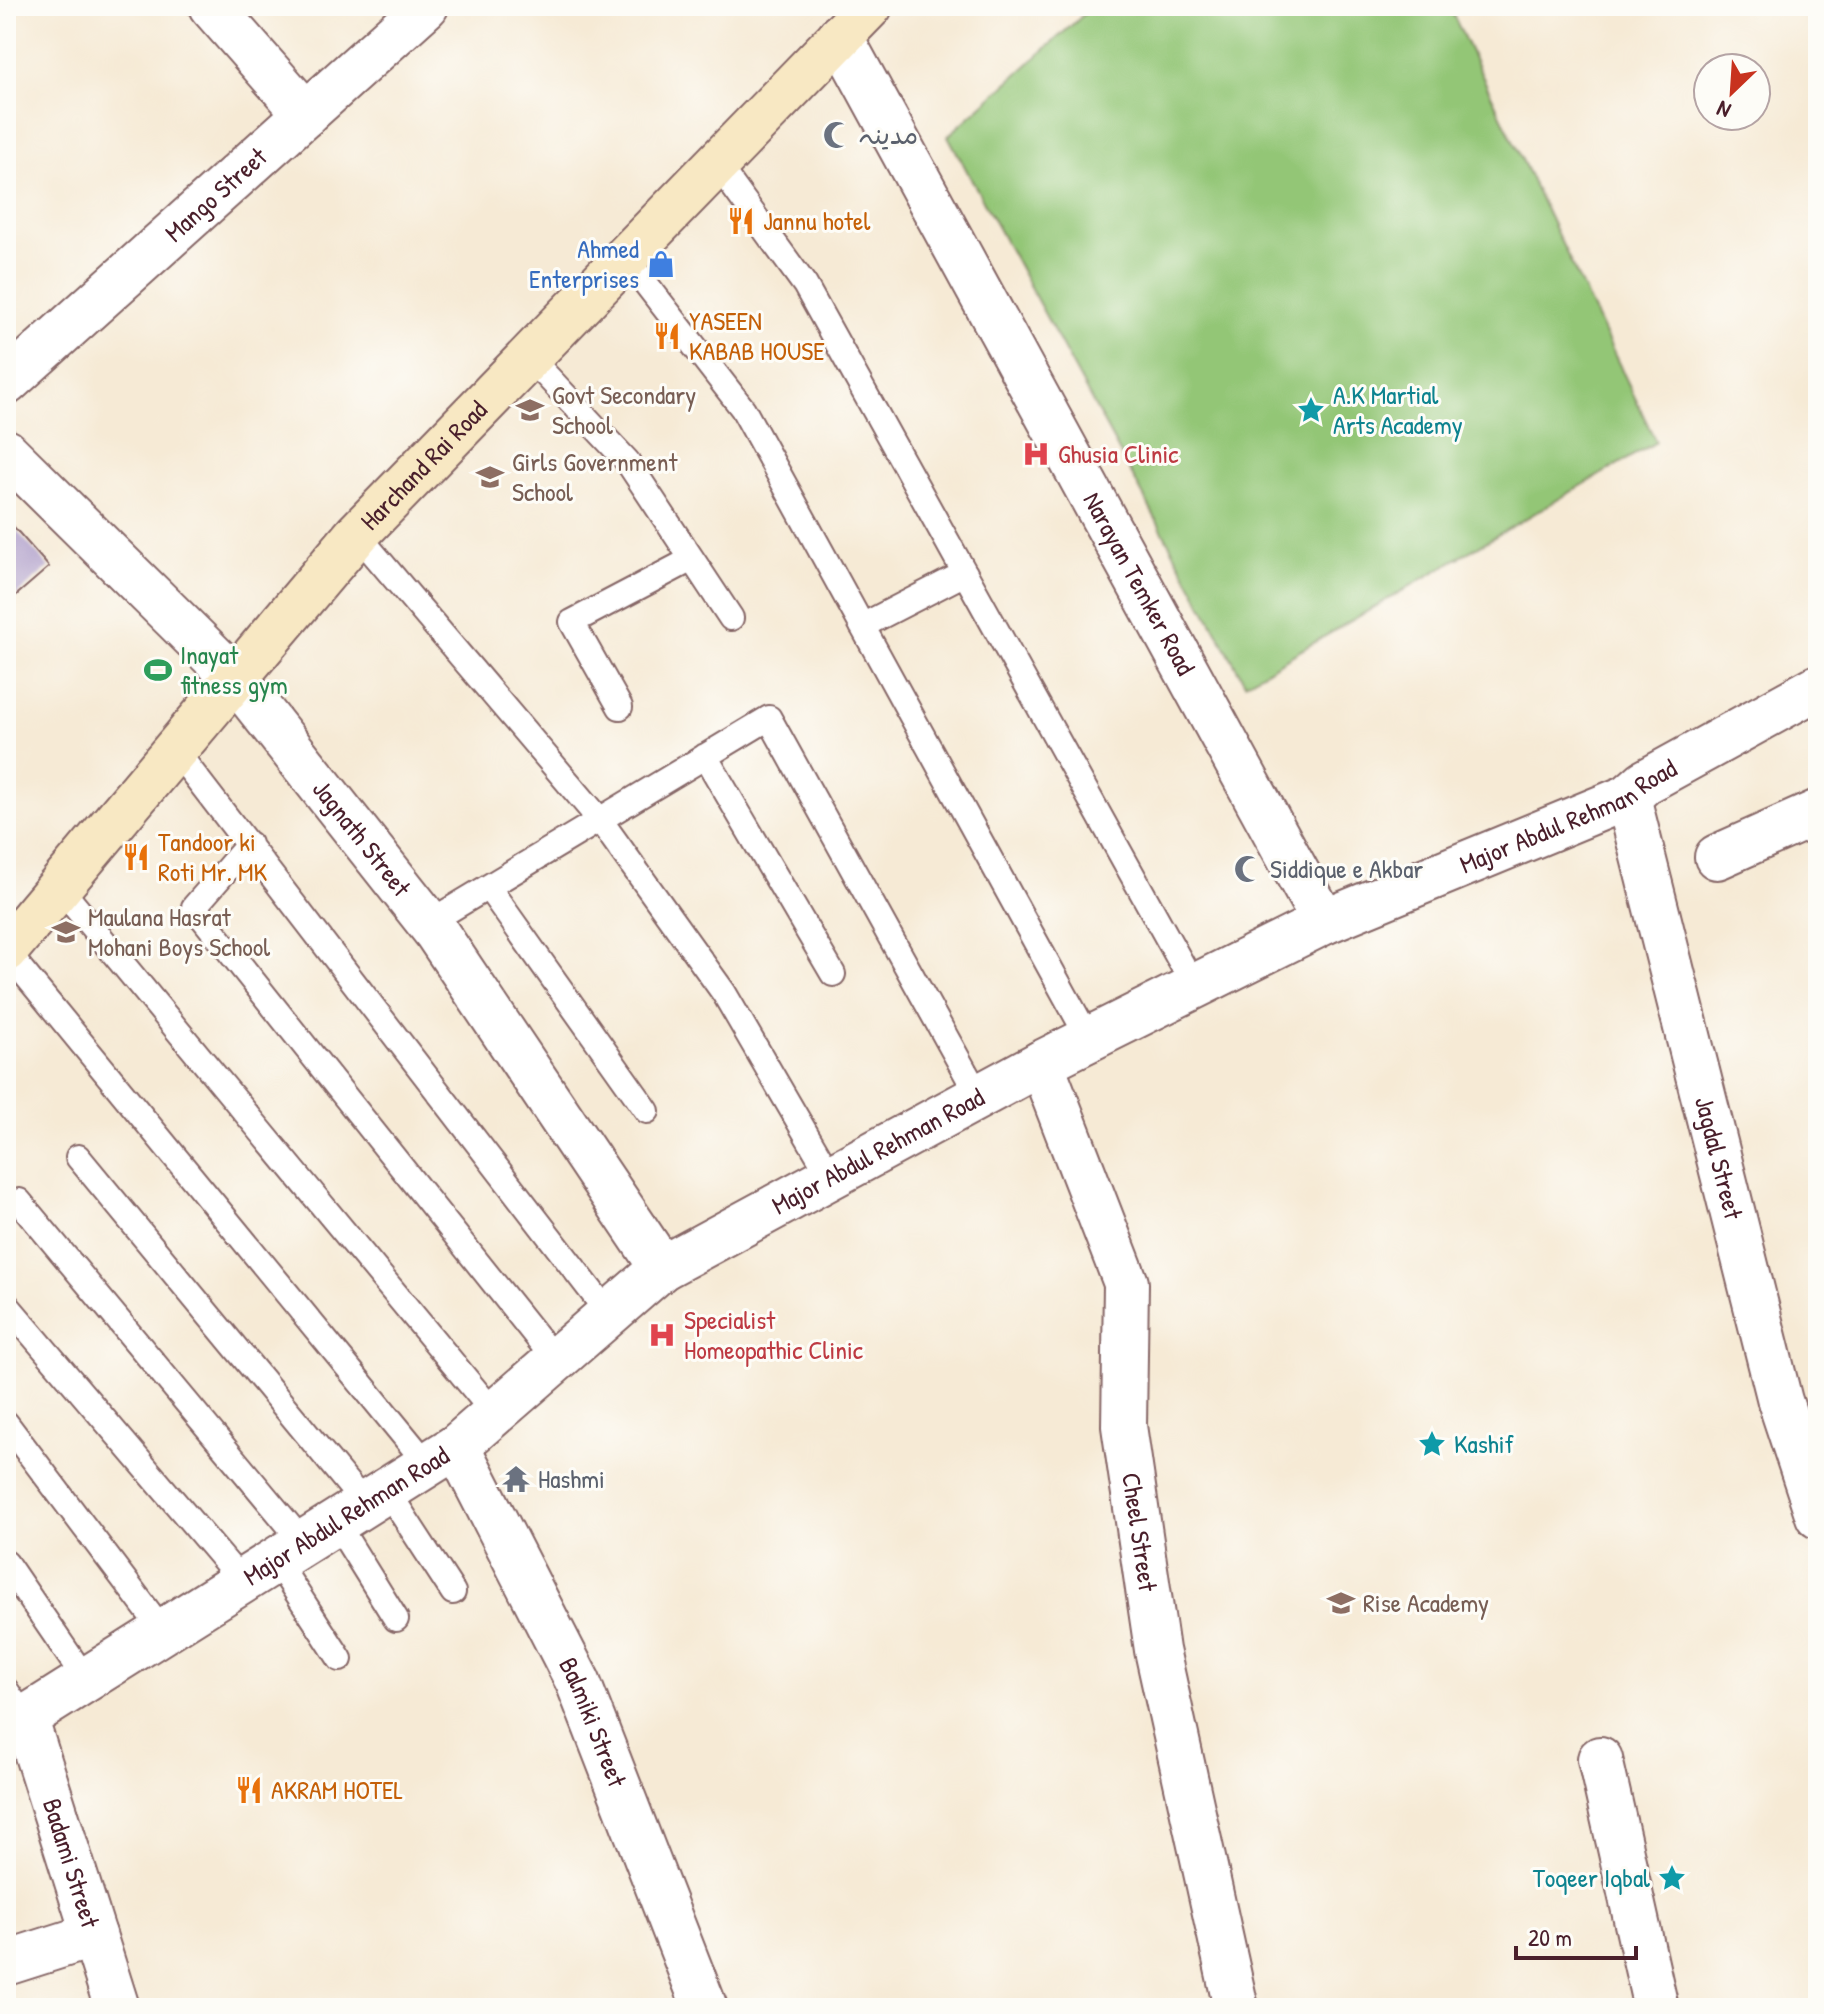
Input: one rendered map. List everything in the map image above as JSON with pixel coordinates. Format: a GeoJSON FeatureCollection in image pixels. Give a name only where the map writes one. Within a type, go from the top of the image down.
{"type":"FeatureCollection","features":[{"type":"Feature","properties":{"kind":"main road","name":"Harchand Rai Road"},"geometry":{"type":"LineString","coordinates":[[6,950],[357,534],[855,21]]}},
{"type":"Feature","properties":{"kind":"street"},"geometry":{"type":"LineString","coordinates":[[211,6],[306,114]]}},
{"type":"Feature","properties":{"kind":"street","name":"Mango Street"},"geometry":{"type":"LineString","coordinates":[[6,383],[306,114],[418,9]]}},
{"type":"Feature","properties":{"kind":"street","name":"Narayan Temker Road"},"geometry":{"type":"LineString","coordinates":[[855,21],[1324,922]]}},
{"type":"Feature","properties":{"kind":"street","name":"Jagnath Street"},"geometry":{"type":"LineString","coordinates":[[6,452],[235,678],[428,923],[662,1268]]}},
{"type":"Feature","properties":{"kind":"street","name":"Major Abdul Rehman Road"},"geometry":{"type":"LineString","coordinates":[[13,1713],[86,1680],[442,1455],[662,1268],[1041,1063],[1194,986],[1324,922],[1628,797],[1645,782],[1818,687]]}},
{"type":"Feature","properties":{"kind":"street","name":"Jagdal Street"},"geometry":{"type":"LineString","coordinates":[[1628,797],[1780,1401],[1818,1516]]}},
{"type":"Feature","properties":{"kind":"street"},"geometry":{"type":"LineString","coordinates":[[1717,857],[1818,812]]}},
{"type":"Feature","properties":{"kind":"street","name":"Cheel Street"},"geometry":{"type":"LineString","coordinates":[[1041,1063],[1126,1283],[1124,1426],[1157,1650],[1236,2008]]}},
{"type":"Feature","properties":{"kind":"street","name":"Balmiki Street"},"geometry":{"type":"LineString","coordinates":[[442,1455],[578,1682],[705,2008]]}},
{"type":"Feature","properties":{"kind":"street","name":"Badami Street"},"geometry":{"type":"LineString","coordinates":[[13,1713],[94,1935],[117,2008]]}},
{"type":"Feature","properties":{"kind":"street"},"geometry":{"type":"LineString","coordinates":[[1600,1759],[1656,2008]]}},
{"type":"Feature","properties":{"kind":"street"},"geometry":{"type":"LineString","coordinates":[[6,1963],[94,1935]]}},
{"type":"Feature","properties":{"kind":"lane"},"geometry":{"type":"LineString","coordinates":[[717,164],[805,285],[1194,986]]}},
{"type":"Feature","properties":{"kind":"lane"},"geometry":{"type":"LineString","coordinates":[[626,258],[743,409],[1089,1039]]}},
{"type":"Feature","properties":{"kind":"lane"},"geometry":{"type":"LineString","coordinates":[[529,357],[627,461],[731,618]]}},
{"type":"Feature","properties":{"kind":"lane"},"geometry":{"type":"LineString","coordinates":[[357,534],[600,820],[724,993],[831,1177]]}},
{"type":"Feature","properties":{"kind":"lane"},"geometry":{"type":"LineString","coordinates":[[620,707],[572,622],[692,559]]}},
{"type":"Feature","properties":{"kind":"lane"},"geometry":{"type":"LineString","coordinates":[[862,626],[965,573]]}},
{"type":"Feature","properties":{"kind":"lane"},"geometry":{"type":"LineString","coordinates":[[428,923],[769,718],[979,1097]]}},
{"type":"Feature","properties":{"kind":"lane"},"geometry":{"type":"LineString","coordinates":[[175,750],[609,1314]]}},
{"type":"Feature","properties":{"kind":"lane"},"geometry":{"type":"LineString","coordinates":[[705,756],[833,974]]}},
{"type":"Feature","properties":{"kind":"lane"},"geometry":{"type":"LineString","coordinates":[[249,844],[194,907],[556,1361]]}},
{"type":"Feature","properties":{"kind":"lane"},"geometry":{"type":"LineString","coordinates":[[59,887],[494,1413]]}},
{"type":"Feature","properties":{"kind":"lane"},"geometry":{"type":"LineString","coordinates":[[488,887],[647,1111]]}},
{"type":"Feature","properties":{"kind":"lane"},"geometry":{"type":"LineString","coordinates":[[6,950],[442,1455]]}},
{"type":"Feature","properties":{"kind":"lane"},"geometry":{"type":"LineString","coordinates":[[78,1157],[317,1532],[340,1659]]}},
{"type":"Feature","properties":{"kind":"lane"},"geometry":{"type":"LineString","coordinates":[[19,1201],[396,1619]]}},
{"type":"Feature","properties":{"kind":"lane"},"geometry":{"type":"LineString","coordinates":[[6,1304],[317,1532],[453,1592]]}},
{"type":"Feature","properties":{"kind":"lane"},"geometry":{"type":"LineString","coordinates":[[6,1423],[163,1631]]}},
{"type":"Feature","properties":{"kind":"lane"},"geometry":{"type":"LineString","coordinates":[[6,1563],[86,1680]]}},
{"type":"Feature","properties":{"kind":"green space"},"geometry":{"type":"Polygon","coordinates":[[[1093,6],[1449,6],[1656,442],[1245,683],[948,136],[1093,6]]]}},
{"type":"Feature","properties":{"kind":"building"},"geometry":{"type":"Polygon","coordinates":[[[6,518],[49,567],[6,604],[6,518]]]}},
{"type":"Feature","properties":{"kind":"place","name":"مدینہ"},"geometry":{"type":"Point","coordinates":[837,135]}},
{"type":"Feature","properties":{"kind":"place","name":"Jannu hotel"},"geometry":{"type":"Point","coordinates":[741,221]}},
{"type":"Feature","properties":{"kind":"place","name":"Ahmed Enterprises"},"geometry":{"type":"Point","coordinates":[661,264]}},
{"type":"Feature","properties":{"kind":"place","name":"YASEEN KABAB HOUSE"},"geometry":{"type":"Point","coordinates":[667,336]}},
{"type":"Feature","properties":{"kind":"place","name":"Govt Secondary School"},"geometry":{"type":"Point","coordinates":[530,410]}},
{"type":"Feature","properties":{"kind":"place","name":"A.K Martial Arts Academy"},"geometry":{"type":"Point","coordinates":[1311,410]}},
{"type":"Feature","properties":{"kind":"place","name":"Ghusia Clinic"},"geometry":{"type":"Point","coordinates":[1036,454]}},
{"type":"Feature","properties":{"kind":"place","name":"Girls Government School"},"geometry":{"type":"Point","coordinates":[490,477]}},
{"type":"Feature","properties":{"kind":"place","name":"Inayat fitness gym"},"geometry":{"type":"Point","coordinates":[158,670]}},
{"type":"Feature","properties":{"kind":"place","name":"Tandoor ki Roti Mr. MK"},"geometry":{"type":"Point","coordinates":[136,857]}},
{"type":"Feature","properties":{"kind":"place","name":"Siddique e Akbar"},"geometry":{"type":"Point","coordinates":[1248,869]}},
{"type":"Feature","properties":{"kind":"place","name":"Maulana Hasrat Mohani Boys School"},"geometry":{"type":"Point","coordinates":[66,932]}},
{"type":"Feature","properties":{"kind":"place","name":"Specialist Homeopathic Clinic"},"geometry":{"type":"Point","coordinates":[662,1335]}},
{"type":"Feature","properties":{"kind":"place","name":"Kashif"},"geometry":{"type":"Point","coordinates":[1432,1444]}},
{"type":"Feature","properties":{"kind":"place","name":"Hashmi"},"geometry":{"type":"Point","coordinates":[516,1479]}},
{"type":"Feature","properties":{"kind":"place","name":"Rise Academy"},"geometry":{"type":"Point","coordinates":[1341,1603]}},
{"type":"Feature","properties":{"kind":"place","name":"AKRAM HOTEL"},"geometry":{"type":"Point","coordinates":[249,1790]}},
{"type":"Feature","properties":{"kind":"place","name":"Toqeer Iqbal"},"geometry":{"type":"Point","coordinates":[1672,1878]}}]}
